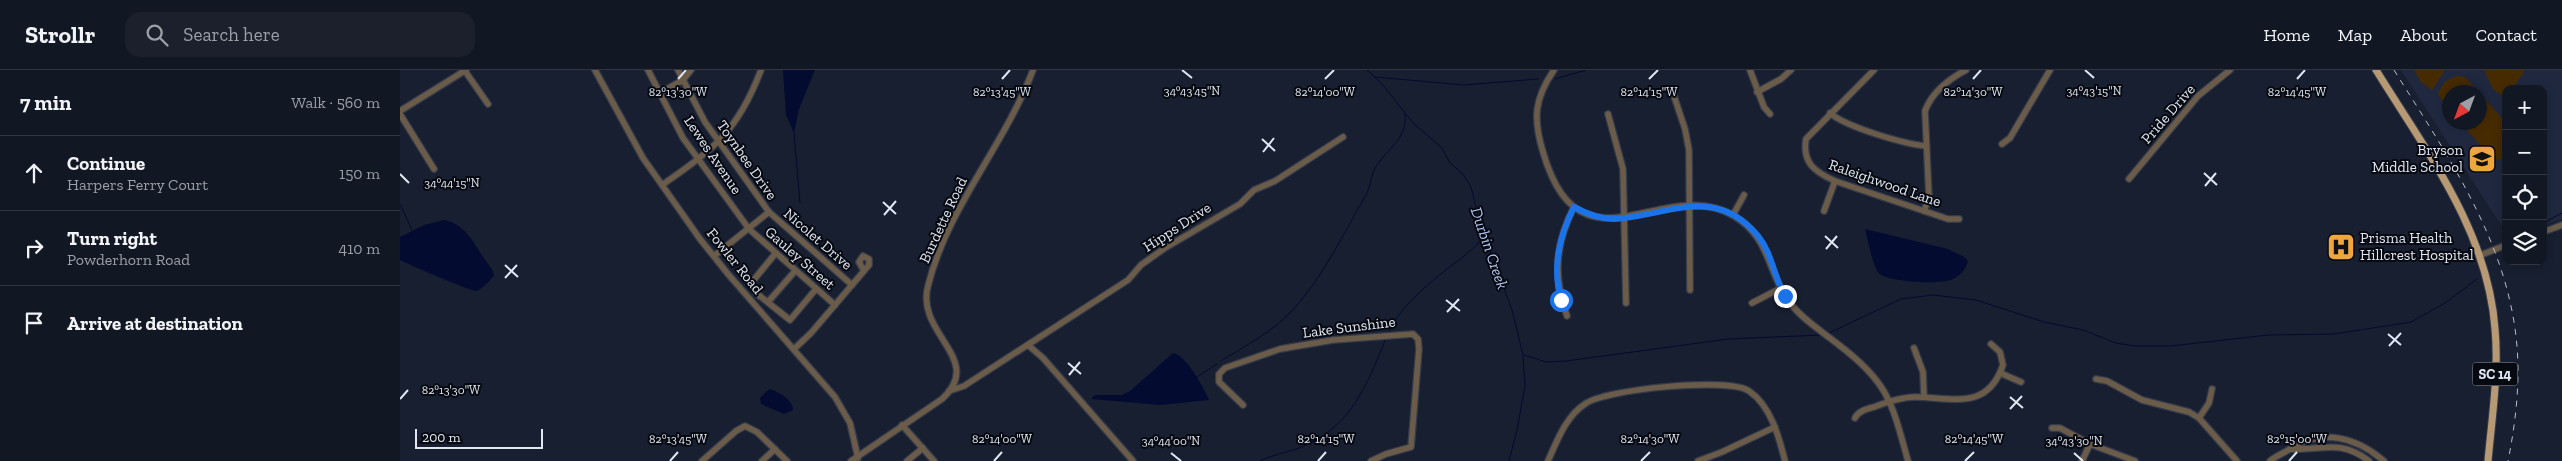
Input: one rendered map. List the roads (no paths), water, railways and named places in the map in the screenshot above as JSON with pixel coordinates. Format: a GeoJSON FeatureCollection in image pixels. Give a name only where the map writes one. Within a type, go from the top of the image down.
{"type":"FeatureCollection","features":[{"type":"Feature","properties":{"kind":"main road","name":"SC 14"},"geometry":{"type":"LineString","coordinates":[[2376,70],[2458,205],[2481,255],[2489,286],[2496,330],[2495,375],[2488,461]]}},
{"type":"Feature","properties":{"kind":"street"},"geometry":{"type":"LineString","coordinates":[[434,169],[400,113],[466,70],[488,104]]}},
{"type":"Feature","properties":{"kind":"street","name":"Fowler Road"},"geometry":{"type":"LineString","coordinates":[[595,70],[643,158],[662,185],[714,256],[827,386],[842,408],[854,435],[858,458]]}},
{"type":"Feature","properties":{"kind":"street","name":"Lewes Avenue"},"geometry":{"type":"LineString","coordinates":[[648,70],[679,131],[749,229]]}},
{"type":"Feature","properties":{"kind":"street","name":"Toynbee Drive"},"geometry":{"type":"LineString","coordinates":[[678,70],[705,122],[769,212]]}},
{"type":"Feature","properties":{"kind":"street"},"geometry":{"type":"LineString","coordinates":[[660,93],[683,80],[691,70]]}},
{"type":"Feature","properties":{"kind":"street"},"geometry":{"type":"LineString","coordinates":[[662,185],[720,142],[748,103],[761,70]]}},
{"type":"Feature","properties":{"kind":"street","name":"Burdette Road"},"geometry":{"type":"LineString","coordinates":[[949,391],[955,380],[956,363],[949,347],[928,316],[925,301],[927,286],[954,221],[1020,99],[1033,70]]}},
{"type":"Feature","properties":{"kind":"street"},"geometry":{"type":"LineString","coordinates":[[1554,70],[1541,93],[1536,123],[1550,177],[1560,194],[1574,207],[1602,218],[1690,205],[1714,208],[1733,215],[1760,239],[1781,288],[1801,314],[1869,370],[1891,401],[1908,461]]}},
{"type":"Feature","properties":{"kind":"street"},"geometry":{"type":"LineString","coordinates":[[1750,70],[1764,106],[1770,114]]}},
{"type":"Feature","properties":{"kind":"street"},"geometry":{"type":"LineString","coordinates":[[1758,92],[1781,79],[1791,70]]}},
{"type":"Feature","properties":{"kind":"street","name":"Raleighwood Lane"},"geometry":{"type":"LineString","coordinates":[[1874,70],[1830,113],[1806,140],[1805,155],[1809,164],[1816,171],[1835,181],[1948,219],[1959,219]]}},
{"type":"Feature","properties":{"kind":"street"},"geometry":{"type":"LineString","coordinates":[[1924,211],[1929,198],[1925,111],[1928,101],[1949,80],[1966,70]]}},
{"type":"Feature","properties":{"kind":"street"},"geometry":{"type":"LineString","coordinates":[[2002,144],[2010,138],[2050,70]]}},
{"type":"Feature","properties":{"kind":"street","name":"Pride Drive"},"geometry":{"type":"LineString","coordinates":[[2129,179],[2198,96],[2230,70]]}},
{"type":"Feature","properties":{"kind":"street"},"geometry":{"type":"LineString","coordinates":[[1672,90],[1687,138],[1690,205],[1690,290]]}},
{"type":"Feature","properties":{"kind":"street"},"geometry":{"type":"LineString","coordinates":[[1830,113],[1863,129],[1909,144],[1926,146]]}},
{"type":"Feature","properties":{"kind":"street"},"geometry":{"type":"LineString","coordinates":[[1608,114],[1623,169],[1626,303]]}},
{"type":"Feature","properties":{"kind":"street","name":"Hipps Drive"},"geometry":{"type":"LineString","coordinates":[[949,391],[964,386],[1028,345],[1128,280],[1141,265],[1165,248],[1240,204],[1254,190],[1275,181],[1343,137]]}},
{"type":"Feature","properties":{"kind":"street"},"geometry":{"type":"LineString","coordinates":[[1824,211],[1835,181]]}},
{"type":"Feature","properties":{"kind":"street"},"geometry":{"type":"LineString","coordinates":[[1733,215],[1744,195]]}},
{"type":"Feature","properties":{"kind":"street"},"geometry":{"type":"LineString","coordinates":[[1567,316],[1559,291],[1557,262],[1562,233],[1574,207]]}},
{"type":"Feature","properties":{"kind":"street"},"geometry":{"type":"LineString","coordinates":[[714,256],[769,212]]}},
{"type":"Feature","properties":{"kind":"street","name":"Nicolet Drive"},"geometry":{"type":"LineString","coordinates":[[769,212],[852,285]]}},
{"type":"Feature","properties":{"kind":"street"},"geometry":{"type":"LineString","coordinates":[[2547,231],[2562,225]]}},
{"type":"Feature","properties":{"kind":"street","name":"Gauley Street"},"geometry":{"type":"LineString","coordinates":[[749,229],[775,254],[835,305]]}},
{"type":"Feature","properties":{"kind":"street"},"geometry":{"type":"LineString","coordinates":[[2481,255],[2502,247]]}},
{"type":"Feature","properties":{"kind":"street"},"geometry":{"type":"LineString","coordinates":[[775,254],[752,282],[753,288],[768,302],[790,320],[816,289]]}},
{"type":"Feature","properties":{"kind":"street"},"geometry":{"type":"LineString","coordinates":[[768,302],[795,271]]}},
{"type":"Feature","properties":{"kind":"street"},"geometry":{"type":"LineString","coordinates":[[794,349],[864,271]]}},
{"type":"Feature","properties":{"kind":"street"},"geometry":{"type":"LineString","coordinates":[[1752,303],[1781,288]]}},
{"type":"Feature","properties":{"kind":"street","name":"Lake Sunshine"},"geometry":{"type":"LineString","coordinates":[[1243,405],[1219,382],[1219,374],[1225,368],[1285,348],[1347,338],[1411,333],[1417,337],[1420,349],[1411,447],[1375,460]]}},
{"type":"Feature","properties":{"kind":"street"},"geometry":{"type":"LineString","coordinates":[[1855,418],[1860,412],[1891,401],[1924,397],[1955,401],[1970,398],[1988,388],[2000,373],[2003,365],[2002,355],[1991,344]]}},
{"type":"Feature","properties":{"kind":"street"},"geometry":{"type":"LineString","coordinates":[[1028,345],[1043,358],[1134,461]]}},
{"type":"Feature","properties":{"kind":"street"},"geometry":{"type":"LineString","coordinates":[[1914,348],[1923,372],[1924,397]]}},
{"type":"Feature","properties":{"kind":"street"},"geometry":{"type":"LineString","coordinates":[[2000,373],[2021,382]]}},
{"type":"Feature","properties":{"kind":"street"},"geometry":{"type":"LineString","coordinates":[[2096,379],[2110,382],[2142,400],[2189,412],[2199,418],[2237,461]]}},
{"type":"Feature","properties":{"kind":"street"},"geometry":{"type":"LineString","coordinates":[[1548,461],[1569,421],[1581,406],[1593,399],[1625,391],[1731,384],[1748,390],[1761,404],[1775,427],[1785,461]]}},
{"type":"Feature","properties":{"kind":"street"},"geometry":{"type":"LineString","coordinates":[[2199,418],[2210,400],[2212,389]]}},
{"type":"Feature","properties":{"kind":"street"},"geometry":{"type":"LineString","coordinates":[[851,461],[858,458],[949,391]]}},
{"type":"Feature","properties":{"kind":"street"},"geometry":{"type":"LineString","coordinates":[[902,425],[934,461]]}},
{"type":"Feature","properties":{"kind":"street"},"geometry":{"type":"LineString","coordinates":[[702,461],[736,430],[745,426],[758,432],[787,461]]}},
{"type":"Feature","properties":{"kind":"street"},"geometry":{"type":"LineString","coordinates":[[1698,461],[1775,427]]}},
{"type":"Feature","properties":{"kind":"street"},"geometry":{"type":"LineString","coordinates":[[2052,428],[2060,428],[2090,444],[2135,461]]}},
{"type":"Feature","properties":{"kind":"street"},"geometry":{"type":"LineString","coordinates":[[2270,461],[2298,443],[2311,439],[2339,437],[2355,442],[2384,461]]}},
{"type":"Feature","properties":{"kind":"street"},"geometry":{"type":"LineString","coordinates":[[2082,461],[2090,444]]}},
{"type":"Feature","properties":{"kind":"street"},"geometry":{"type":"LineString","coordinates":[[2290,449],[2324,446],[2344,447],[2369,461]]}},
{"type":"Feature","properties":{"kind":"street"},"geometry":{"type":"LineString","coordinates":[[907,461],[923,448]]}},
{"type":"Feature","properties":{"kind":"street"},"geometry":{"type":"LineString","coordinates":[[762,461],[775,449]]}},
{"type":"Feature","properties":{"kind":"waterway","name":"Durbin Creek"},"geometry":{"type":"LineString","coordinates":[[1367,70],[1383,85],[1413,123],[1442,148],[1450,163],[1463,174],[1471,187],[1480,224],[1512,310],[1523,355],[1525,386],[1509,461]]}},
{"type":"Feature","properties":{"kind":"waterway"},"geometry":{"type":"LineString","coordinates":[[1555,79],[1586,70]]}},
{"type":"Feature","properties":{"kind":"waterway"},"geometry":{"type":"LineString","coordinates":[[1375,77],[1464,85],[1538,79]]}},
{"type":"Feature","properties":{"kind":"waterway"},"geometry":{"type":"LineString","coordinates":[[1221,361],[1276,326],[1292,311],[1314,284],[1367,193],[1375,168],[1400,137],[1405,122],[1405,113]]}},
{"type":"Feature","properties":{"kind":"waterway"},"geometry":{"type":"LineString","coordinates":[[794,133],[800,203]]}},
{"type":"Feature","properties":{"kind":"waterway"},"geometry":{"type":"LineString","coordinates":[[400,204],[412,230]]}},
{"type":"Feature","properties":{"kind":"waterway"},"geometry":{"type":"LineString","coordinates":[[2547,221],[2562,213]]}},
{"type":"Feature","properties":{"kind":"waterway"},"geometry":{"type":"LineString","coordinates":[[1389,331],[1400,313],[1415,297],[1472,249],[1484,235]]}},
{"type":"Feature","properties":{"kind":"waterway"},"geometry":{"type":"LineString","coordinates":[[1829,333],[1901,299],[1933,295],[1976,300],[2044,322],[2083,330],[2116,343],[2135,346],[2171,346],[2268,335],[2334,334],[2411,322],[2445,303],[2477,279]]}},
{"type":"Feature","properties":{"kind":"waterway"},"geometry":{"type":"LineString","coordinates":[[1524,355],[1546,362],[1566,361],[1728,339],[1822,335]]}},
{"type":"Feature","properties":{"kind":"waterway"},"geometry":{"type":"LineString","coordinates":[[1260,461],[1304,446],[1335,427],[1356,401],[1365,386],[1386,338]]}},
{"type":"Feature","properties":{"kind":"waterway"},"geometry":{"type":"LineString","coordinates":[[1197,377],[1217,364]]}},
{"type":"Feature","properties":{"kind":"railway"},"geometry":{"type":"LineString","coordinates":[[2394,70],[2438,140],[2478,212],[2494,250],[2507,289],[2515,329],[2518,371],[2515,416],[2508,461]]}},
{"type":"Feature","properties":{"kind":"place","name":"Bryson Middle School"},"geometry":{"type":"Point","coordinates":[2482,159]}},
{"type":"Feature","properties":{"kind":"place","name":"Prisma Health Hillcrest Hospital"},"geometry":{"type":"Point","coordinates":[2341,247]}}]}
